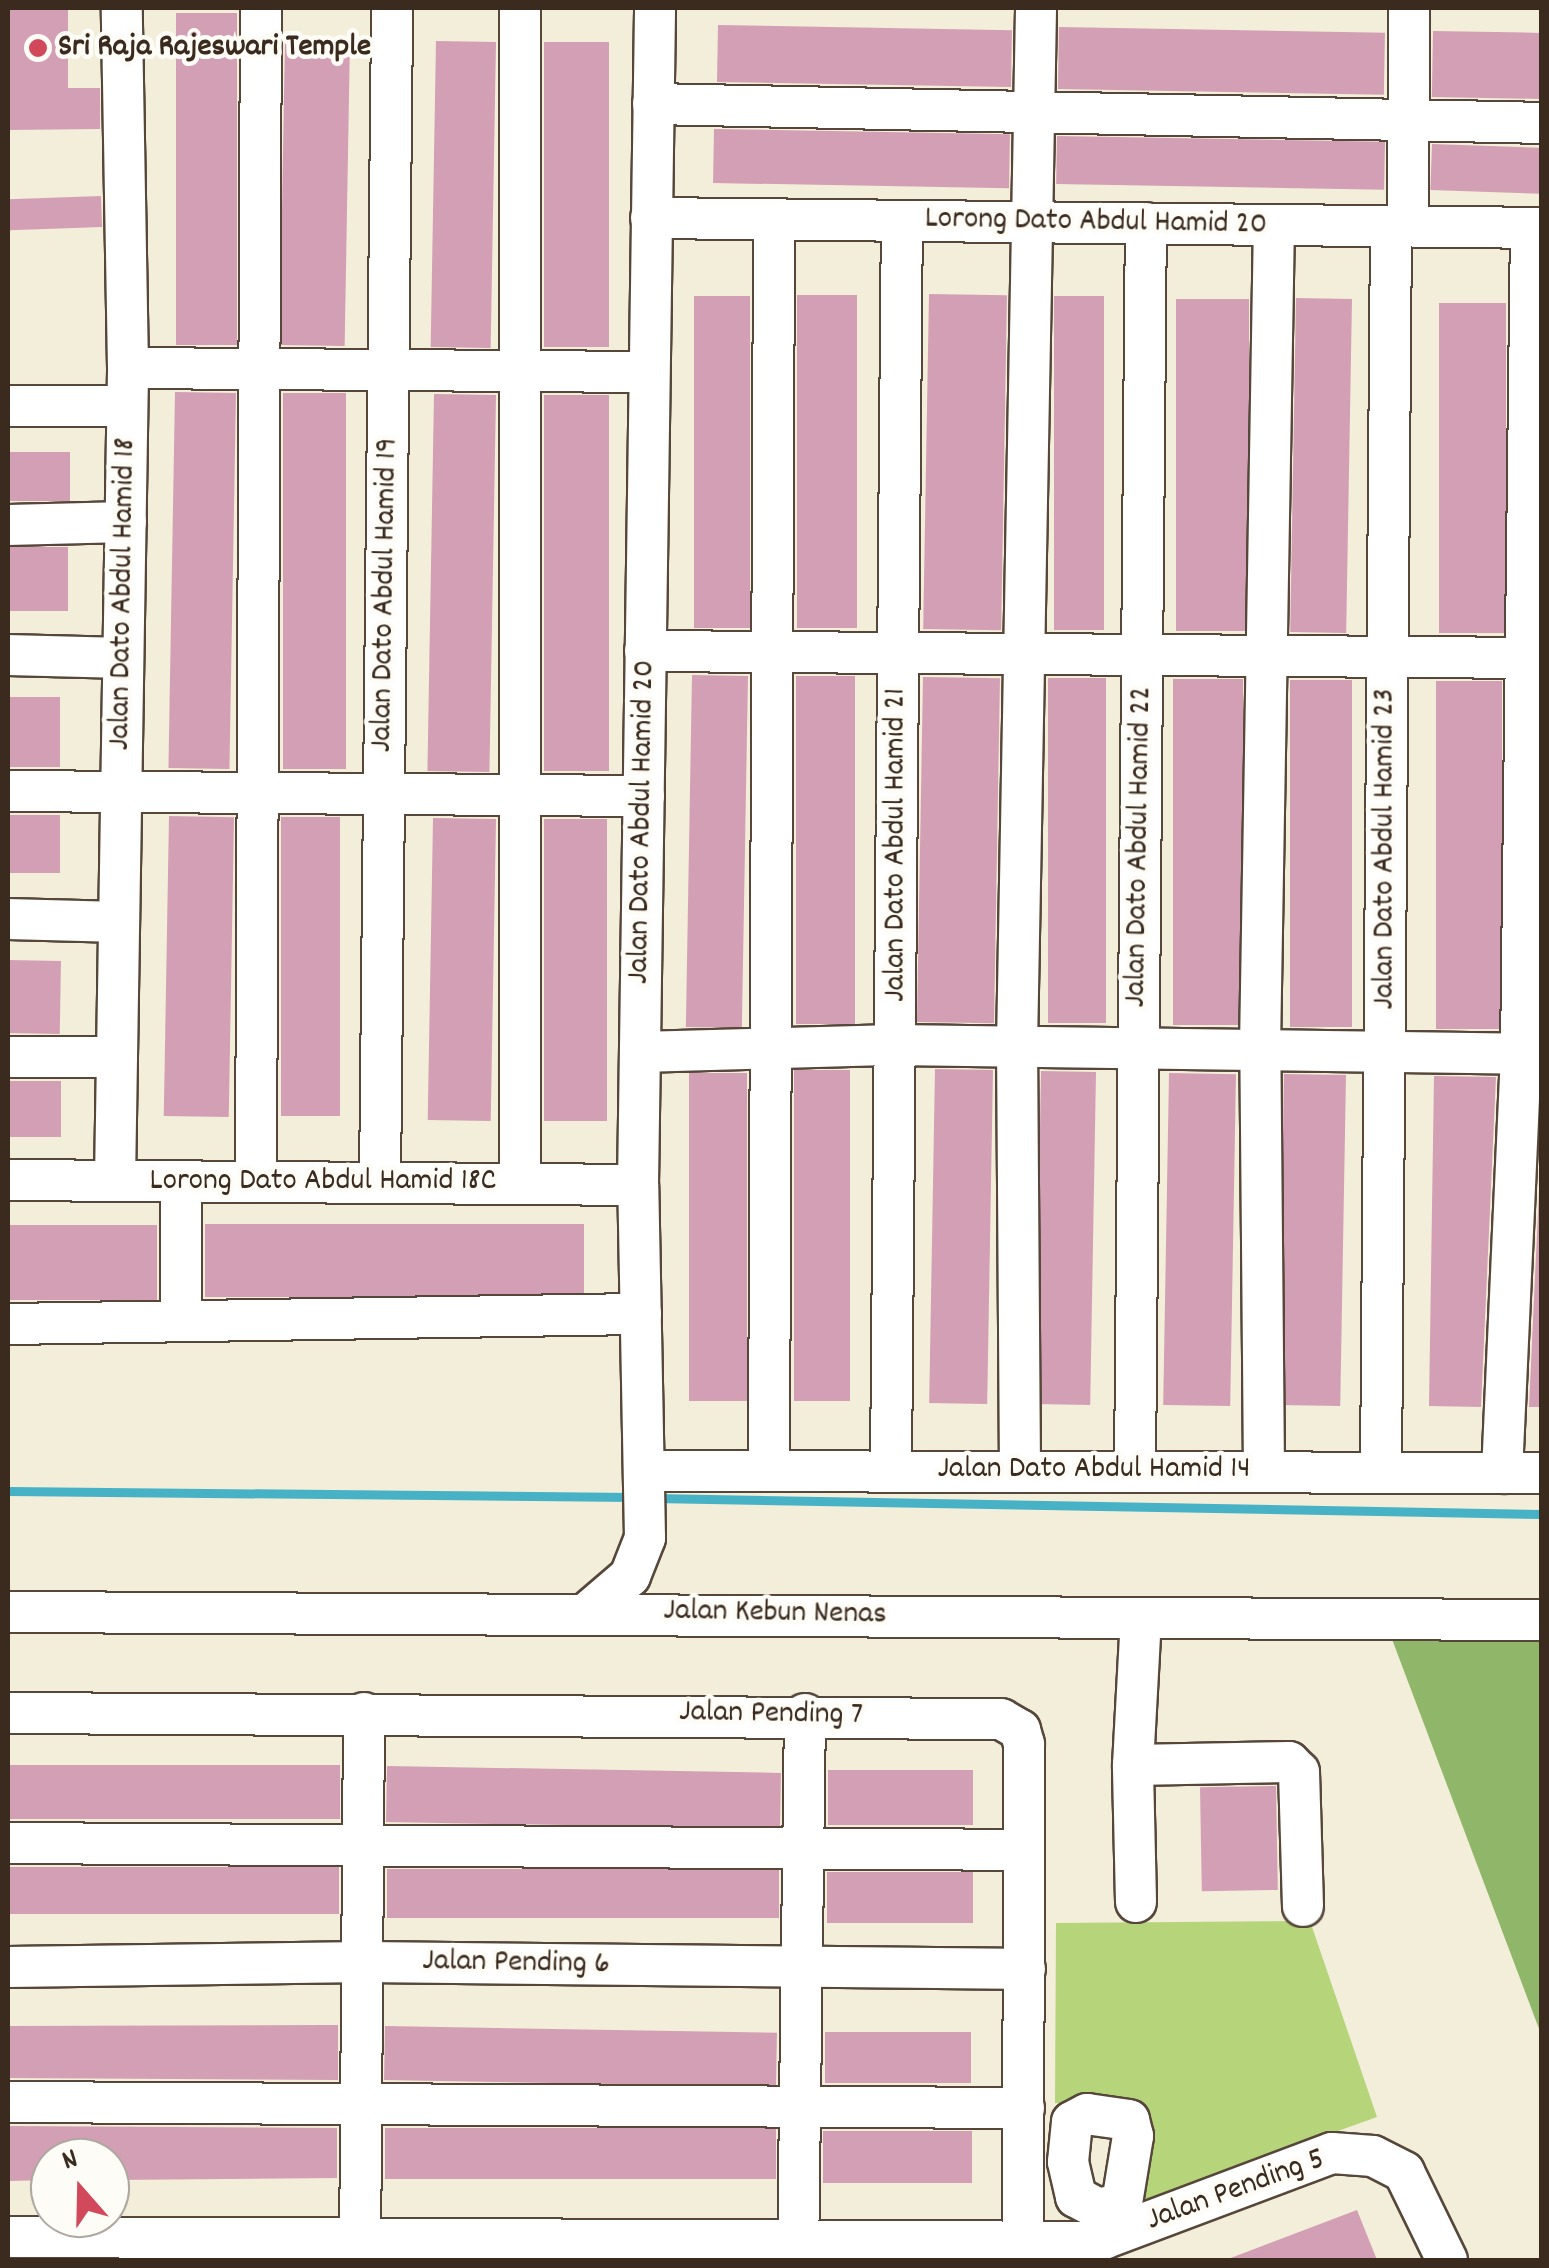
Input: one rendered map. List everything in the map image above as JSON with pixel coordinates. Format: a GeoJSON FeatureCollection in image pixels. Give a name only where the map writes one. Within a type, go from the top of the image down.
{"type":"FeatureCollection","features":[{"type":"Feature","properties":{"kind":"street","name":"Jalan Dato Abdul Hamid 18"},"geometry":{"type":"LineString","coordinates":[[115,1180],[128,387],[122,8]]}},
{"type":"Feature","properties":{"kind":"street"},"geometry":{"type":"LineString","coordinates":[[256,1182],[261,8]]}},
{"type":"Feature","properties":{"kind":"street","name":"Jalan Dato Abdul Hamid 19"},"geometry":{"type":"LineString","coordinates":[[380,1183],[392,8]]}},
{"type":"Feature","properties":{"kind":"street"},"geometry":{"type":"LineString","coordinates":[[520,8],[516,795],[520,1184]]}},
{"type":"Feature","properties":{"kind":"street","name":"Jalan Dato Abdul Hamid 20"},"geometry":{"type":"LineString","coordinates":[[587,1613],[639,1562],[647,1471],[638,1185],[654,8]]}},
{"type":"Feature","properties":{"kind":"street"},"geometry":{"type":"LineString","coordinates":[[1020,1470],[1018,1046],[1036,8]]}},
{"type":"Feature","properties":{"kind":"street","name":"Jalan Dato Abdul Hamid 23"},"geometry":{"type":"LineString","coordinates":[[1381,1472],[1388,657],[1409,8]]}},
{"type":"Feature","properties":{"kind":"street"},"geometry":{"type":"LineString","coordinates":[[653,104],[1542,124]]}},
{"type":"Feature","properties":{"kind":"street","name":"Lorong Dato Abdul Hamid 20"},"geometry":{"type":"LineString","coordinates":[[651,218],[1536,228]]}},
{"type":"Feature","properties":{"kind":"street"},"geometry":{"type":"LineString","coordinates":[[769,1469],[774,219]]}},
{"type":"Feature","properties":{"kind":"street","name":"Jalan Dato Abdul Hamid 21"},"geometry":{"type":"LineString","coordinates":[[891,1469],[902,221]]}},
{"type":"Feature","properties":{"kind":"street","name":"Jalan Dato Abdul Hamid 22"},"geometry":{"type":"LineString","coordinates":[[1135,1471],[1146,223]]}},
{"type":"Feature","properties":{"kind":"street"},"geometry":{"type":"LineString","coordinates":[[1264,1472],[1260,1048],[1274,225]]}},
{"type":"Feature","properties":{"kind":"street"},"geometry":{"type":"LineString","coordinates":[[1522,1473],[1531,1054],[1536,228]]}},
{"type":"Feature","properties":{"kind":"street"},"geometry":{"type":"LineString","coordinates":[[8,406],[262,369],[650,372]]}},
{"type":"Feature","properties":{"kind":"street"},"geometry":{"type":"LineString","coordinates":[[8,524],[126,522]]}},
{"type":"Feature","properties":{"kind":"street"},"geometry":{"type":"LineString","coordinates":[[646,651],[1533,658]]}},
{"type":"Feature","properties":{"kind":"street"},"geometry":{"type":"LineString","coordinates":[[8,656],[123,658]]}},
{"type":"Feature","properties":{"kind":"street"},"geometry":{"type":"LineString","coordinates":[[8,791],[644,796]]}},
{"type":"Feature","properties":{"kind":"street"},"geometry":{"type":"LineString","coordinates":[[8,919],[119,922]]}},
{"type":"Feature","properties":{"kind":"street"},"geometry":{"type":"LineString","coordinates":[[640,1052],[895,1045],[1531,1054]]}},
{"type":"Feature","properties":{"kind":"street"},"geometry":{"type":"LineString","coordinates":[[8,1057],[117,1058]]}},
{"type":"Feature","properties":{"kind":"street","name":"Lorong Dato Abdul Hamid 18C"},"geometry":{"type":"LineString","coordinates":[[8,1180],[638,1185]]}},
{"type":"Feature","properties":{"kind":"street"},"geometry":{"type":"LineString","coordinates":[[181,1181],[182,1319]]}},
{"type":"Feature","properties":{"kind":"street"},"geometry":{"type":"LineString","coordinates":[[8,1324],[641,1314]]}},
{"type":"Feature","properties":{"kind":"street","name":"Jalan Dato Abdul Hamid 14"},"geometry":{"type":"LineString","coordinates":[[647,1471],[1522,1473]]}},
{"type":"Feature","properties":{"kind":"street","name":"Jalan Kebun Nenas"},"geometry":{"type":"LineString","coordinates":[[8,1612],[1542,1620]]}},
{"type":"Feature","properties":{"kind":"street"},"geometry":{"type":"LineString","coordinates":[[1136,1902],[1134,1765],[1141,1618]]}},
{"type":"Feature","properties":{"kind":"street","name":"Jalan Pending 7"},"geometry":{"type":"LineString","coordinates":[[8,1713],[805,1714],[1001,1719],[1020,1730],[1025,1970],[1022,2241]]}},
{"type":"Feature","properties":{"kind":"street"},"geometry":{"type":"LineString","coordinates":[[360,2249],[358,2104],[367,1846],[364,1713]]}},
{"type":"Feature","properties":{"kind":"street"},"geometry":{"type":"LineString","coordinates":[[798,2250],[804,2107],[805,1714]]}},
{"type":"Feature","properties":{"kind":"street"},"geometry":{"type":"LineString","coordinates":[[1134,1765],[1290,1762],[1299,1772],[1303,1906]]}},
{"type":"Feature","properties":{"kind":"street"},"geometry":{"type":"LineString","coordinates":[[8,1843],[1024,1850]]}},
{"type":"Feature","properties":{"kind":"street","name":"Jalan Pending 6"},"geometry":{"type":"LineString","coordinates":[[8,1966],[365,1962],[1025,1970]]}},
{"type":"Feature","properties":{"kind":"street"},"geometry":{"type":"LineString","coordinates":[[8,2102],[1024,2108]]}},
{"type":"Feature","properties":{"kind":"street","name":"Jalan Pending 5"},"geometry":{"type":"LineString","coordinates":[[8,2236],[360,2249],[798,2250],[1022,2241],[1102,2224],[1332,2154],[1372,2156],[1404,2172],[1440,2258]]}},
{"type":"Feature","properties":{"kind":"green space"},"geometry":{"type":"Polygon","coordinates":[[[1384,1618],[1541,1622],[1541,2034],[1384,1618]]]}},
{"type":"Feature","properties":{"kind":"green space"},"geometry":{"type":"Polygon","coordinates":[[[1310,1921],[1377,2117],[1120,2209],[1124,2107],[1055,2103],[1056,1923],[1310,1921]]]}},
{"type":"Feature","properties":{"kind":"building","name":"Sri Raja Rajeswari Temple"},"geometry":{"type":"Polygon","coordinates":[[[8,8],[68,8],[68,88],[100,88],[100,129],[8,130],[8,8]]]}},
{"type":"Feature","properties":{"kind":"building"},"geometry":{"type":"Polygon","coordinates":[[[176,13],[237,13],[237,345],[176,345],[176,13]]]}},
{"type":"Feature","properties":{"kind":"building"},"geometry":{"type":"Polygon","coordinates":[[[718,25],[1012,30],[1011,87],[717,82],[718,25]]]}},
{"type":"Feature","properties":{"kind":"building"},"geometry":{"type":"Polygon","coordinates":[[[1059,27],[1385,33],[1384,95],[1058,89],[1059,27]]]}},
{"type":"Feature","properties":{"kind":"building"},"geometry":{"type":"Polygon","coordinates":[[[1433,31],[1542,33],[1541,99],[1432,97],[1433,31]]]}},
{"type":"Feature","properties":{"kind":"building"},"geometry":{"type":"Polygon","coordinates":[[[285,38],[350,39],[345,346],[280,345],[285,38]]]}},
{"type":"Feature","properties":{"kind":"building"},"geometry":{"type":"Polygon","coordinates":[[[436,41],[496,42],[491,348],[431,347],[436,41]]]}},
{"type":"Feature","properties":{"kind":"building"},"geometry":{"type":"Polygon","coordinates":[[[544,42],[609,42],[609,347],[544,347],[544,42]]]}},
{"type":"Feature","properties":{"kind":"building"},"geometry":{"type":"Polygon","coordinates":[[[714,129],[1010,134],[1009,188],[713,183],[714,129]]]}},
{"type":"Feature","properties":{"kind":"building"},"geometry":{"type":"Polygon","coordinates":[[[1057,136],[1385,142],[1384,190],[1056,184],[1057,136]]]}},
{"type":"Feature","properties":{"kind":"building"},"geometry":{"type":"Polygon","coordinates":[[[1432,144],[1542,148],[1540,194],[1430,190],[1432,144]]]}},
{"type":"Feature","properties":{"kind":"building"},"geometry":{"type":"Polygon","coordinates":[[[101,196],[102,227],[9,230],[8,199],[101,196]]]}},
{"type":"Feature","properties":{"kind":"building"},"geometry":{"type":"Polygon","coordinates":[[[929,294],[1007,295],[1001,630],[923,629],[929,294]]]}},
{"type":"Feature","properties":{"kind":"building"},"geometry":{"type":"Polygon","coordinates":[[[797,295],[857,295],[857,628],[797,628],[797,295]]]}},
{"type":"Feature","properties":{"kind":"building"},"geometry":{"type":"Polygon","coordinates":[[[694,296],[750,296],[750,628],[694,628],[694,296]]]}},
{"type":"Feature","properties":{"kind":"building"},"geometry":{"type":"Polygon","coordinates":[[[1054,296],[1104,296],[1104,630],[1054,630],[1054,296]]]}},
{"type":"Feature","properties":{"kind":"building"},"geometry":{"type":"Polygon","coordinates":[[[1296,298],[1352,299],[1346,633],[1290,632],[1296,298]]]}},
{"type":"Feature","properties":{"kind":"building"},"geometry":{"type":"Polygon","coordinates":[[[1176,299],[1249,299],[1249,631],[1176,631],[1176,299]]]}},
{"type":"Feature","properties":{"kind":"building"},"geometry":{"type":"Polygon","coordinates":[[[1439,303],[1506,303],[1506,633],[1439,633],[1439,303]]]}},
{"type":"Feature","properties":{"kind":"building"},"geometry":{"type":"Polygon","coordinates":[[[175,392],[236,393],[229,769],[168,768],[175,392]]]}},
{"type":"Feature","properties":{"kind":"building"},"geometry":{"type":"Polygon","coordinates":[[[283,393],[346,393],[346,769],[283,769],[283,393]]]}},
{"type":"Feature","properties":{"kind":"building"},"geometry":{"type":"Polygon","coordinates":[[[434,394],[496,395],[489,772],[427,771],[434,394]]]}},
{"type":"Feature","properties":{"kind":"building"},"geometry":{"type":"Polygon","coordinates":[[[544,395],[609,395],[609,771],[544,771],[544,395]]]}},
{"type":"Feature","properties":{"kind":"building"},"geometry":{"type":"Polygon","coordinates":[[[8,452],[70,452],[70,501],[8,501],[8,452]]]}},
{"type":"Feature","properties":{"kind":"building"},"geometry":{"type":"Polygon","coordinates":[[[8,547],[68,547],[68,611],[8,611],[8,547]]]}},
{"type":"Feature","properties":{"kind":"building"},"geometry":{"type":"Polygon","coordinates":[[[692,675],[748,676],[742,1028],[686,1027],[692,675]]]}},
{"type":"Feature","properties":{"kind":"building"},"geometry":{"type":"Polygon","coordinates":[[[796,676],[855,676],[855,1024],[796,1024],[796,676]]]}},
{"type":"Feature","properties":{"kind":"building"},"geometry":{"type":"Polygon","coordinates":[[[923,677],[1000,678],[994,1023],[917,1022],[923,677]]]}},
{"type":"Feature","properties":{"kind":"building"},"geometry":{"type":"Polygon","coordinates":[[[1048,678],[1106,678],[1106,1023],[1048,1023],[1048,678]]]}},
{"type":"Feature","properties":{"kind":"building"},"geometry":{"type":"Polygon","coordinates":[[[1173,679],[1243,679],[1243,1025],[1173,1025],[1173,679]]]}},
{"type":"Feature","properties":{"kind":"building"},"geometry":{"type":"Polygon","coordinates":[[[1290,680],[1352,680],[1352,1027],[1290,1027],[1290,680]]]}},
{"type":"Feature","properties":{"kind":"building"},"geometry":{"type":"Polygon","coordinates":[[[1436,681],[1502,681],[1502,1029],[1436,1029],[1436,681]]]}},
{"type":"Feature","properties":{"kind":"building"},"geometry":{"type":"Polygon","coordinates":[[[8,697],[60,697],[60,767],[8,767],[8,697]]]}},
{"type":"Feature","properties":{"kind":"building"},"geometry":{"type":"Polygon","coordinates":[[[8,815],[60,815],[60,873],[8,873],[8,815]]]}},
{"type":"Feature","properties":{"kind":"building"},"geometry":{"type":"Polygon","coordinates":[[[169,816],[234,817],[229,1117],[164,1116],[169,816]]]}},
{"type":"Feature","properties":{"kind":"building"},"geometry":{"type":"Polygon","coordinates":[[[281,817],[340,817],[340,1116],[281,1116],[281,817]]]}},
{"type":"Feature","properties":{"kind":"building"},"geometry":{"type":"Polygon","coordinates":[[[433,818],[496,819],[491,1121],[428,1120],[433,818]]]}},
{"type":"Feature","properties":{"kind":"building"},"geometry":{"type":"Polygon","coordinates":[[[544,819],[607,819],[607,1121],[544,1121],[544,819]]]}},
{"type":"Feature","properties":{"kind":"building"},"geometry":{"type":"Polygon","coordinates":[[[8,960],[61,961],[60,1034],[8,1033],[8,960]]]}},
{"type":"Feature","properties":{"kind":"building"},"geometry":{"type":"Polygon","coordinates":[[[935,1069],[993,1070],[987,1404],[929,1403],[935,1069]]]}},
{"type":"Feature","properties":{"kind":"building"},"geometry":{"type":"Polygon","coordinates":[[[794,1070],[850,1070],[850,1401],[794,1401],[794,1070]]]}},
{"type":"Feature","properties":{"kind":"building"},"geometry":{"type":"Polygon","coordinates":[[[1041,1071],[1096,1072],[1090,1405],[1035,1404],[1041,1071]]]}},
{"type":"Feature","properties":{"kind":"building"},"geometry":{"type":"Polygon","coordinates":[[[689,1073],[747,1073],[747,1401],[689,1401],[689,1073]]]}},
{"type":"Feature","properties":{"kind":"building"},"geometry":{"type":"Polygon","coordinates":[[[1169,1073],[1236,1074],[1230,1406],[1163,1405],[1169,1073]]]}},
{"type":"Feature","properties":{"kind":"building"},"geometry":{"type":"Polygon","coordinates":[[[1284,1074],[1346,1075],[1340,1406],[1278,1405],[1284,1074]]]}},
{"type":"Feature","properties":{"kind":"building"},"geometry":{"type":"Polygon","coordinates":[[[1434,1076],[1496,1077],[1481,1407],[1429,1406],[1434,1076]]]}},
{"type":"Feature","properties":{"kind":"building"},"geometry":{"type":"Polygon","coordinates":[[[8,1081],[61,1081],[61,1137],[8,1137],[8,1081]]]}},
{"type":"Feature","properties":{"kind":"building"},"geometry":{"type":"Polygon","coordinates":[[[1542,1126],[1542,1407],[1529,1407],[1542,1126]]]}},
{"type":"Feature","properties":{"kind":"building"},"geometry":{"type":"Polygon","coordinates":[[[205,1224],[584,1224],[584,1297],[205,1297],[205,1224]]]}},
{"type":"Feature","properties":{"kind":"building"},"geometry":{"type":"Polygon","coordinates":[[[8,1225],[157,1225],[157,1300],[8,1300],[8,1225]]]}},
{"type":"Feature","properties":{"kind":"building"},"geometry":{"type":"Polygon","coordinates":[[[8,1765],[340,1765],[340,1819],[8,1819],[8,1765]]]}},
{"type":"Feature","properties":{"kind":"building"},"geometry":{"type":"Polygon","coordinates":[[[387,1766],[781,1773],[780,1829],[386,1822],[387,1766]]]}},
{"type":"Feature","properties":{"kind":"building"},"geometry":{"type":"Polygon","coordinates":[[[828,1770],[973,1770],[973,1825],[828,1825],[828,1770]]]}},
{"type":"Feature","properties":{"kind":"building"},"geometry":{"type":"Polygon","coordinates":[[[1276,1786],[1278,1890],[1202,1891],[1200,1787],[1276,1786]]]}},
{"type":"Feature","properties":{"kind":"building"},"geometry":{"type":"Polygon","coordinates":[[[8,1867],[339,1867],[339,1914],[8,1914],[8,1867]]]}},
{"type":"Feature","properties":{"kind":"building"},"geometry":{"type":"Polygon","coordinates":[[[387,1869],[779,1869],[779,1918],[387,1918],[387,1869]]]}},
{"type":"Feature","properties":{"kind":"building"},"geometry":{"type":"Polygon","coordinates":[[[827,1872],[973,1872],[973,1923],[827,1923],[827,1872]]]}},
{"type":"Feature","properties":{"kind":"building"},"geometry":{"type":"Polygon","coordinates":[[[338,2025],[338,2080],[8,2078],[8,2026],[338,2025]]]}},
{"type":"Feature","properties":{"kind":"building"},"geometry":{"type":"Polygon","coordinates":[[[385,2026],[777,2033],[776,2087],[384,2080],[385,2026]]]}},
{"type":"Feature","properties":{"kind":"building"},"geometry":{"type":"Polygon","coordinates":[[[825,2032],[971,2032],[971,2083],[825,2083],[825,2032]]]}},
{"type":"Feature","properties":{"kind":"building"},"geometry":{"type":"Polygon","coordinates":[[[8,2126],[337,2128],[337,2178],[130,2180],[130,2138],[30,2138],[30,2180],[8,2181],[8,2126]]]}},
{"type":"Feature","properties":{"kind":"building"},"geometry":{"type":"Polygon","coordinates":[[[385,2128],[776,2128],[776,2179],[385,2179],[385,2128]]]}},
{"type":"Feature","properties":{"kind":"building"},"geometry":{"type":"Polygon","coordinates":[[[823,2131],[972,2131],[972,2183],[823,2183],[823,2131]]]}},
{"type":"Feature","properties":{"kind":"building"},"geometry":{"type":"Polygon","coordinates":[[[1357,2210],[1377,2260],[1228,2259],[1357,2210]]]}},
{"type":"Feature","properties":{"kind":"waterway"},"geometry":{"type":"LineString","coordinates":[[8,1491],[634,1497]]}},
{"type":"Feature","properties":{"kind":"waterway"},"geometry":{"type":"LineString","coordinates":[[654,1498],[1542,1514]]}},
{"type":"Feature","properties":{"kind":"place","name":"Sri Raja Rajeswari Temple"},"geometry":{"type":"Point","coordinates":[38,48]}}]}
